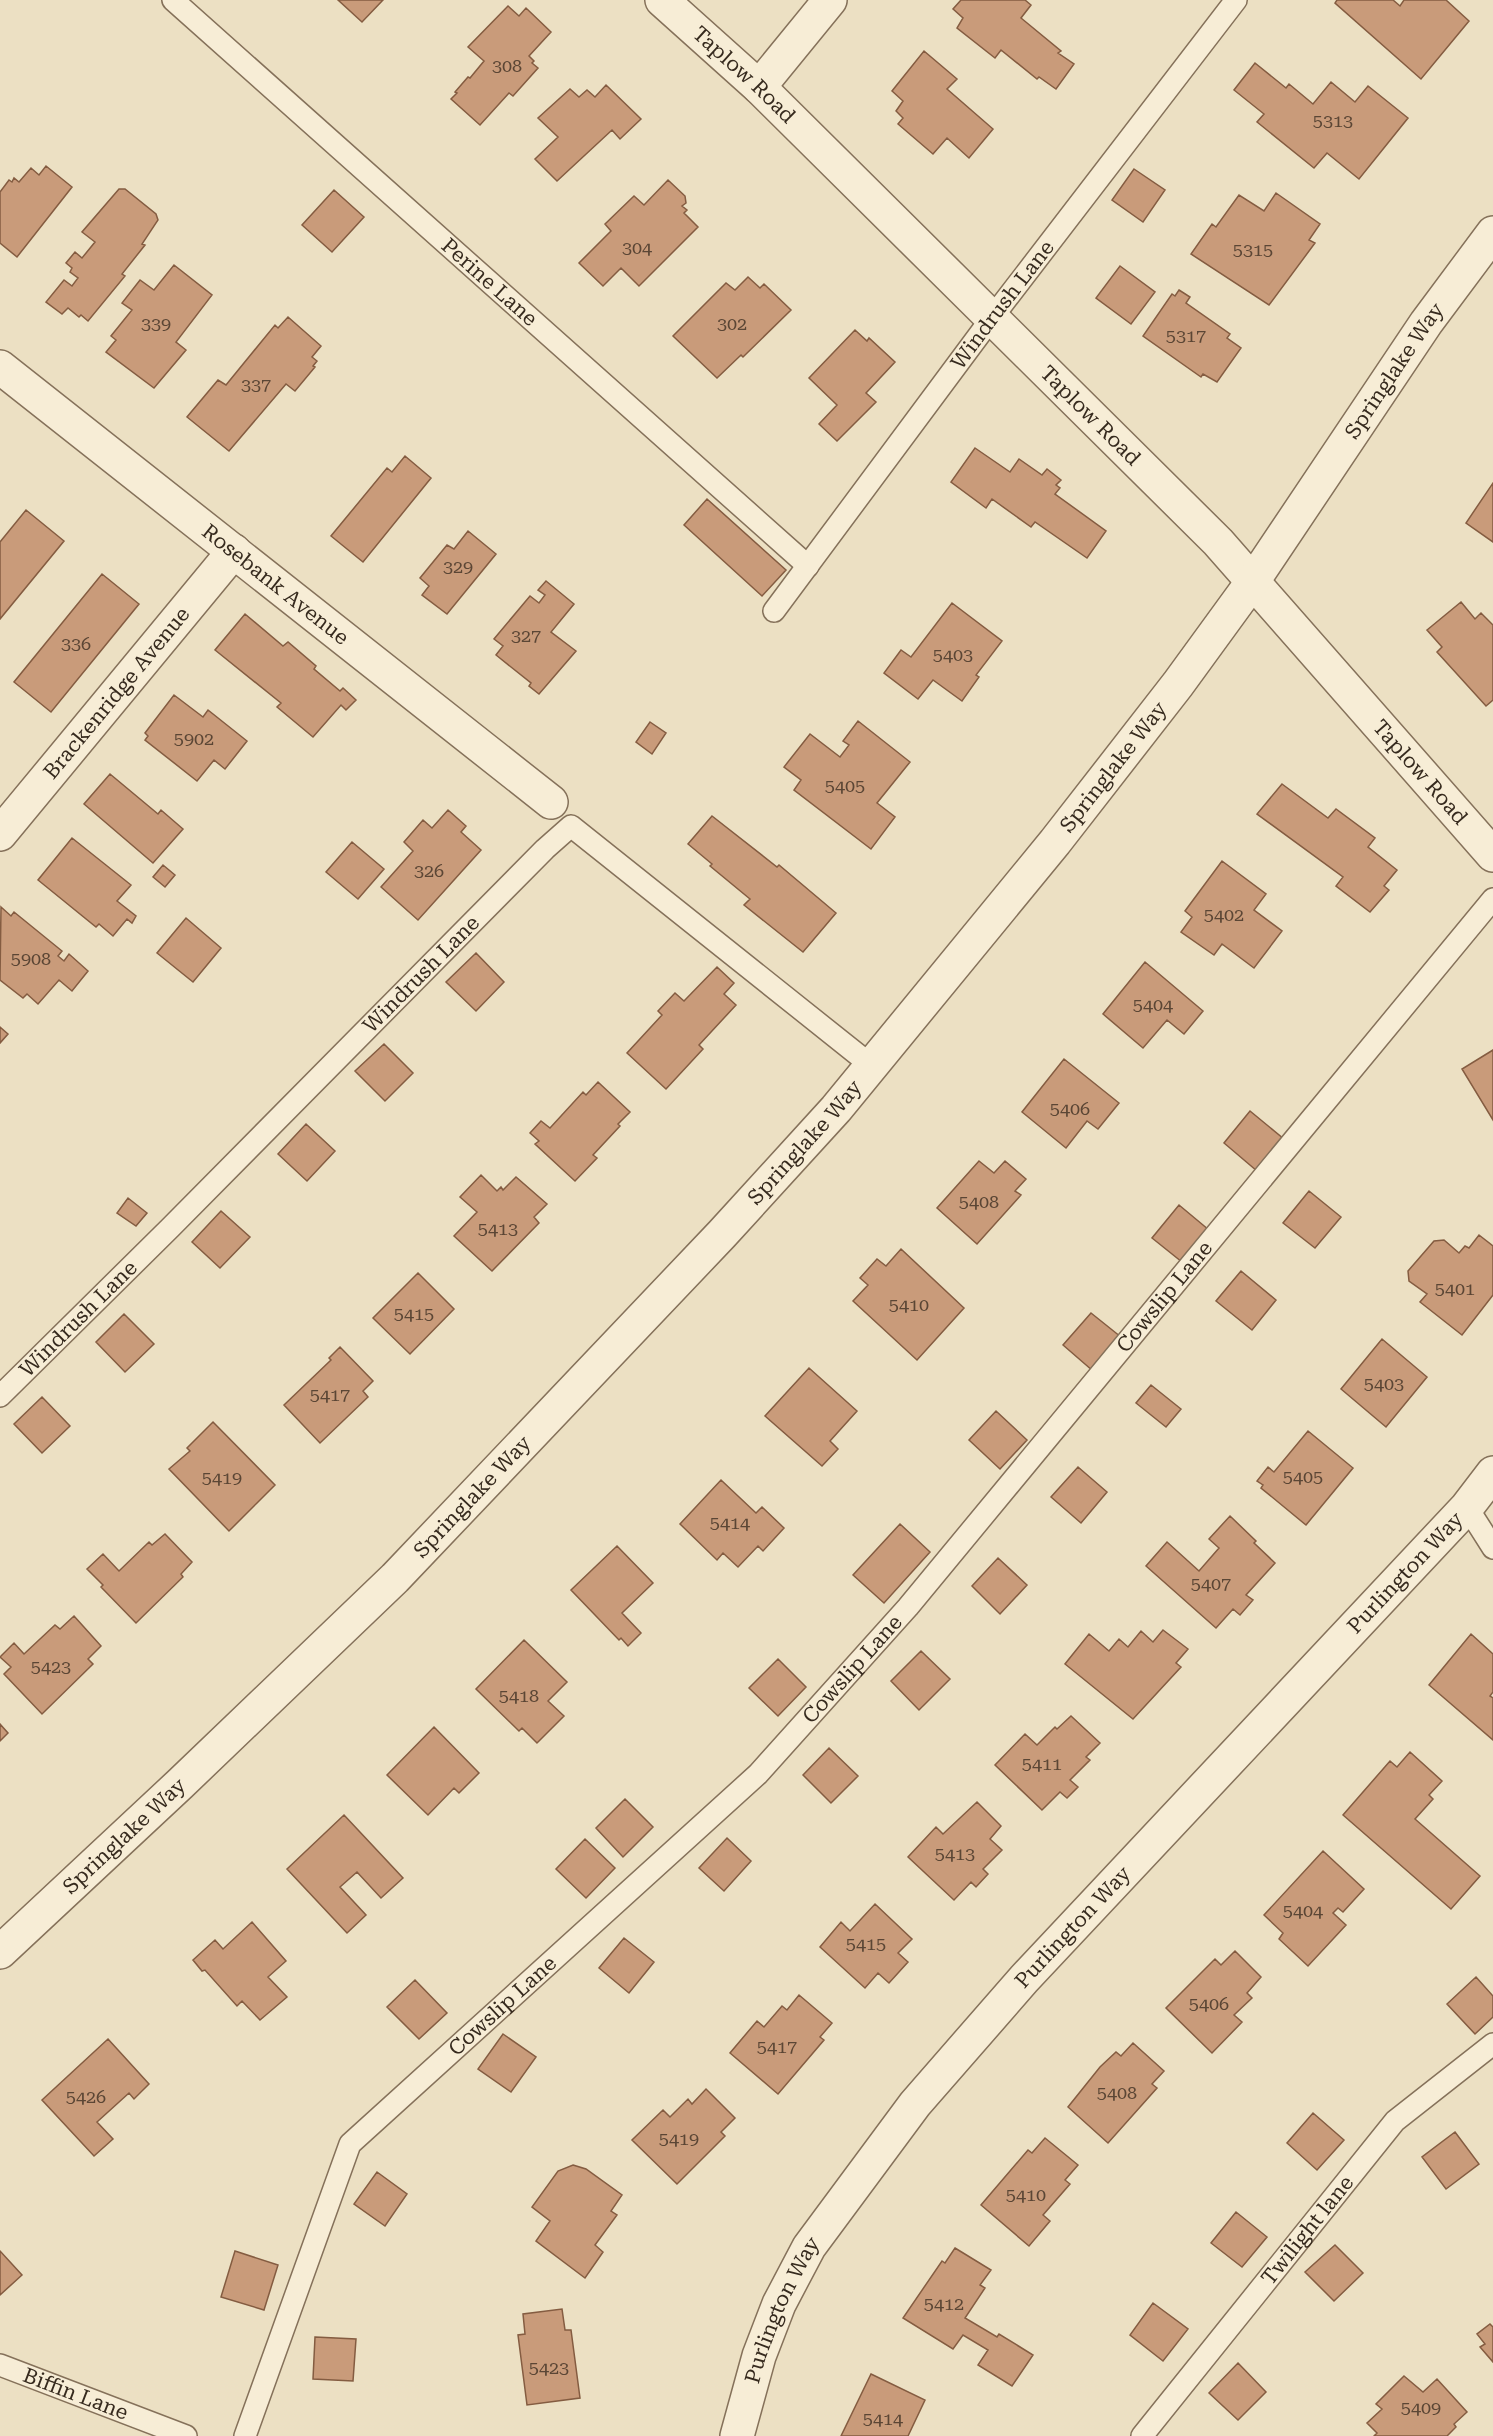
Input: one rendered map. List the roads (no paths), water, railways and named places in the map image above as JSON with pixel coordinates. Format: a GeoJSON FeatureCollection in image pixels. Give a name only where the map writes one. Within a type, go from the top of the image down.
{"type":"FeatureCollection","features":[{"type":"Feature","properties":{"kind":"street","name":"Taplow Road"},"geometry":{"type":"LineString","coordinates":[[662,0],[759,87],[1218,542],[1493,855]]}},
{"type":"Feature","properties":{"kind":"street"},"geometry":{"type":"LineString","coordinates":[[759,87],[830,0]]}},
{"type":"Feature","properties":{"kind":"street","name":"Springlake Way"},"geometry":{"type":"LineString","coordinates":[[0,1952],[395,1578],[722,1234],[836,1109],[1062,832],[1178,684],[1253,581],[1426,323],[1493,233]]}},
{"type":"Feature","properties":{"kind":"street","name":"Rosebank Avenue"},"geometry":{"type":"LineString","coordinates":[[0,367],[551,802]]}},
{"type":"Feature","properties":{"kind":"street","name":"Brackenridge Avenue"},"geometry":{"type":"LineString","coordinates":[[0,834],[234,551]]}},
{"type":"Feature","properties":{"kind":"street","name":"Purlington Way"},"geometry":{"type":"LineString","coordinates":[[737,2436],[759,2356],[779,2304],[809,2247],[915,2104],[1048,1953],[1467,1507],[1493,1473]]}},
{"type":"Feature","properties":{"kind":"lane","name":"Perine Lane"},"geometry":{"type":"LineString","coordinates":[[173,0],[808,566]]}},
{"type":"Feature","properties":{"kind":"lane","name":"Windrush Lane"},"geometry":{"type":"LineString","coordinates":[[774,611],[991,318],[1236,0]]}},
{"type":"Feature","properties":{"kind":"lane","name":"Windrush Lane"},"geometry":{"type":"LineString","coordinates":[[0,1396],[170,1228],[545,849],[571,826],[872,1066]]}},
{"type":"Feature","properties":{"kind":"lane","name":"Cowslip Lane"},"geometry":{"type":"LineString","coordinates":[[245,2436],[350,2144],[758,1774],[908,1607],[1493,899]]}},
{"type":"Feature","properties":{"kind":"lane"},"geometry":{"type":"LineString","coordinates":[[1467,1507],[1493,1548]]}},
{"type":"Feature","properties":{"kind":"lane","name":"Twilight lane"},"geometry":{"type":"LineString","coordinates":[[1142,2436],[1395,2121],[1493,2044]]}},
{"type":"Feature","properties":{"kind":"lane","name":"Biffin Lane"},"geometry":{"type":"LineString","coordinates":[[0,2365],[186,2436]]}}]}
